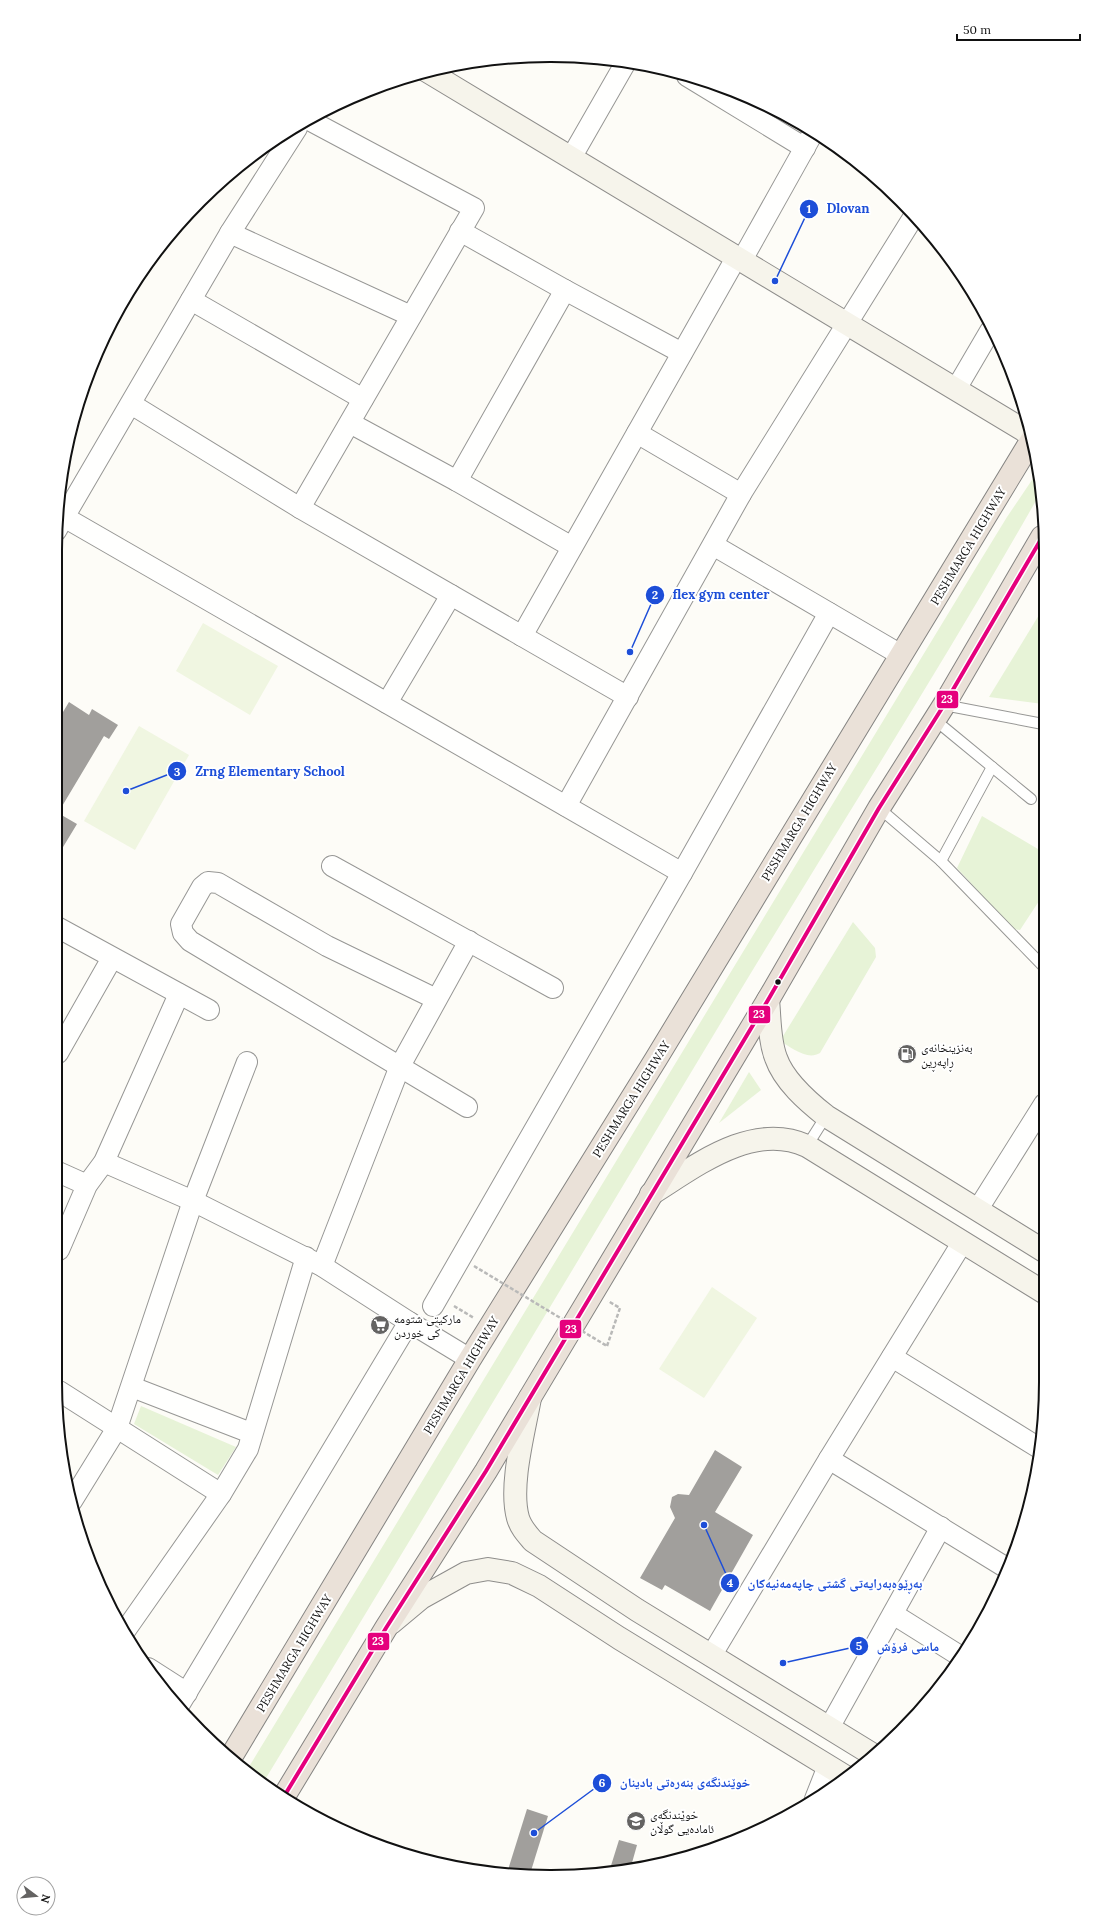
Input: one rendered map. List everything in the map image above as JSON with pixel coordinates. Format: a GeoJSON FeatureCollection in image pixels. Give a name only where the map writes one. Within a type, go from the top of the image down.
{"type":"FeatureCollection","features":[{"type":"Feature","properties":{"kind":"highway","name":"PESHMARGA HIGHWAY"},"geometry":{"type":"LineString","coordinates":[[233,1753],[470,1358],[656,1059],[1028,447]]}},
{"type":"Feature","properties":{"kind":"highway"},"geometry":{"type":"LineString","coordinates":[[286,1793],[386,1628],[486,1471],[768,1000],[879,808],[940,712],[1039,543]]}},
{"type":"Feature","properties":{"kind":"street"},"geometry":{"type":"LineString","coordinates":[[571,158],[623,67]]}},
{"type":"Feature","properties":{"kind":"street"},"geometry":{"type":"LineString","coordinates":[[435,76],[1024,430]]}},
{"type":"Feature","properties":{"kind":"street"},"geometry":{"type":"LineString","coordinates":[[522,636],[682,353],[809,140],[729,96]]}},
{"type":"Feature","properties":{"kind":"street"},"geometry":{"type":"LineString","coordinates":[[300,508],[474,208],[314,123]]}},
{"type":"Feature","properties":{"kind":"street"},"geometry":{"type":"LineString","coordinates":[[63,519],[230,233],[292,136]]}},
{"type":"Feature","properties":{"kind":"street"},"geometry":{"type":"LineString","coordinates":[[566,806],[741,494],[911,221]]}},
{"type":"Feature","properties":{"kind":"street"},"geometry":{"type":"LineString","coordinates":[[460,231],[564,290],[682,353]]}},
{"type":"Feature","properties":{"kind":"street"},"geometry":{"type":"LineString","coordinates":[[230,233],[411,316]]}},
{"type":"Feature","properties":{"kind":"street"},"geometry":{"type":"LineString","coordinates":[[457,481],[564,290]]}},
{"type":"Feature","properties":{"kind":"street"},"geometry":{"type":"LineString","coordinates":[[192,300],[363,399]]}},
{"type":"Feature","properties":{"kind":"street"},"geometry":{"type":"LineString","coordinates":[[956,389],[989,333]]}},
{"type":"Feature","properties":{"kind":"street"},"geometry":{"type":"LineString","coordinates":[[130,404],[300,508],[628,696]]}},
{"type":"Feature","properties":{"kind":"street"},"geometry":{"type":"LineString","coordinates":[[350,423],[457,481],[572,547]]}},
{"type":"Feature","properties":{"kind":"street"},"geometry":{"type":"LineString","coordinates":[[637,433],[741,494]]}},
{"type":"Feature","properties":{"kind":"street"},"geometry":{"type":"LineString","coordinates":[[63,526],[387,703],[682,873]]}},
{"type":"Feature","properties":{"kind":"street"},"geometry":{"type":"LineString","coordinates":[[713,545],[901,655]]}},
{"type":"Feature","properties":{"kind":"street"},"geometry":{"type":"LineString","coordinates":[[387,703],[451,595]]}},
{"type":"Feature","properties":{"kind":"street"},"geometry":{"type":"LineString","coordinates":[[441,1304],[828,613]]}},
{"type":"Feature","properties":{"kind":"street"},"geometry":{"type":"LineString","coordinates":[[332,866],[553,988]]}},
{"type":"Feature","properties":{"kind":"street"},"geometry":{"type":"LineString","coordinates":[[436,999],[327,946],[218,883],[208,882],[202,888],[181,924],[183,933],[190,941],[466,1107]]}},
{"type":"Feature","properties":{"kind":"street"},"geometry":{"type":"LineString","coordinates":[[62,929],[209,1010]]}},
{"type":"Feature","properties":{"kind":"street"},"geometry":{"type":"LineString","coordinates":[[128,1627],[221,1494],[248,1449],[251,1433],[314,1261],[400,1066],[469,941]]}},
{"type":"Feature","properties":{"kind":"street"},"geometry":{"type":"LineString","coordinates":[[62,1045],[112,958]]}},
{"type":"Feature","properties":{"kind":"street"},"geometry":{"type":"LineString","coordinates":[[62,1243],[87,1185],[104,1162],[179,994]]}},
{"type":"Feature","properties":{"kind":"street"},"geometry":{"type":"LineString","coordinates":[[768,1000],[772,1045],[776,1059],[791,1082],[826,1116],[1039,1248]]}},
{"type":"Feature","properties":{"kind":"street"},"geometry":{"type":"LineString","coordinates":[[76,1495],[117,1428],[132,1387],[193,1201],[247,1062]]}},
{"type":"Feature","properties":{"kind":"street"},"geometry":{"type":"LineString","coordinates":[[978,1209],[1039,1112]]}},
{"type":"Feature","properties":{"kind":"street"},"geometry":{"type":"LineString","coordinates":[[651,1194],[707,1159],[741,1144],[774,1138],[791,1140],[807,1146],[1039,1290]]}},
{"type":"Feature","properties":{"kind":"street"},"geometry":{"type":"LineString","coordinates":[[104,1162],[193,1201],[314,1261],[409,1322],[470,1358]]}},
{"type":"Feature","properties":{"kind":"street"},"geometry":{"type":"LineString","coordinates":[[62,1174],[87,1185]]}},
{"type":"Feature","properties":{"kind":"street"},"geometry":{"type":"LineString","coordinates":[[710,1656],[962,1243]]}},
{"type":"Feature","properties":{"kind":"street"},"geometry":{"type":"LineString","coordinates":[[173,1692],[182,1700],[409,1322]]}},
{"type":"Feature","properties":{"kind":"street"},"geometry":{"type":"LineString","coordinates":[[892,1357],[1035,1445]]}},
{"type":"Feature","properties":{"kind":"street"},"geometry":{"type":"LineString","coordinates":[[132,1387],[251,1433]]}},
{"type":"Feature","properties":{"kind":"street"},"geometry":{"type":"LineString","coordinates":[[62,1393],[221,1494]]}},
{"type":"Feature","properties":{"kind":"street"},"geometry":{"type":"LineString","coordinates":[[531,1395],[516,1483],[516,1509],[521,1526],[533,1541],[710,1656],[869,1752]]}},
{"type":"Feature","properties":{"kind":"street"},"geometry":{"type":"LineString","coordinates":[[829,1459],[1003,1566]]}},
{"type":"Feature","properties":{"kind":"street"},"geometry":{"type":"LineString","coordinates":[[829,1728],[941,1527]]}},
{"type":"Feature","properties":{"kind":"street"},"geometry":{"type":"LineString","coordinates":[[386,1628],[421,1598],[466,1573],[488,1569],[512,1573],[527,1579],[619,1638],[837,1771],[826,1785]]}},
{"type":"Feature","properties":{"kind":"street"},"geometry":{"type":"LineString","coordinates":[[619,1638],[637,1610]]}},
{"type":"Feature","properties":{"kind":"street"},"geometry":{"type":"LineString","coordinates":[[893,1614],[956,1654]]}},
{"type":"Feature","properties":{"kind":"lane"},"geometry":{"type":"LineString","coordinates":[[940,712],[1039,724]]}},
{"type":"Feature","properties":{"kind":"lane"},"geometry":{"type":"LineString","coordinates":[[940,712],[992,767],[1031,799]]}},
{"type":"Feature","properties":{"kind":"lane"},"geometry":{"type":"LineString","coordinates":[[941,861],[992,767]]}},
{"type":"Feature","properties":{"kind":"lane"},"geometry":{"type":"LineString","coordinates":[[879,808],[941,861],[1039,962]]}},
{"type":"Feature","properties":{"kind":"lane"},"geometry":{"type":"LineString","coordinates":[[807,1146],[826,1116]]}},
{"type":"Feature","properties":{"kind":"path"},"geometry":{"type":"LineString","coordinates":[[474,1266],[607,1346],[620,1308]]}},
{"type":"Feature","properties":{"kind":"path"},"geometry":{"type":"LineString","coordinates":[[441,1304],[490,1327]]}},
{"type":"Feature","properties":{"kind":"green space"},"geometry":{"type":"Polygon","coordinates":[[[1034,478],[1036,500],[969,617],[740,991],[266,1778],[249,1766],[1007,517],[1034,478]]]}},
{"type":"Feature","properties":{"kind":"green space"},"geometry":{"type":"Polygon","coordinates":[[[1039,615],[1039,703],[989,697],[1039,615]]]}},
{"type":"Feature","properties":{"kind":"green space"},"geometry":{"type":"Polygon","coordinates":[[[203,623],[278,666],[250,715],[176,671],[203,623]]]}},
{"type":"Feature","properties":{"kind":"green space"},"geometry":{"type":"Polygon","coordinates":[[[139,726],[189,755],[135,850],[84,821],[139,726]]]}},
{"type":"Feature","properties":{"kind":"green space"},"geometry":{"type":"Polygon","coordinates":[[[982,816],[1039,850],[1039,901],[1020,930],[1013,929],[957,868],[982,816]]]}},
{"type":"Feature","properties":{"kind":"green space"},"geometry":{"type":"Polygon","coordinates":[[[853,922],[875,948],[876,957],[820,1053],[810,1055],[799,1052],[780,1041],[853,922]]]}},
{"type":"Feature","properties":{"kind":"green space"},"geometry":{"type":"Polygon","coordinates":[[[749,1072],[761,1090],[719,1123],[749,1072]]]}},
{"type":"Feature","properties":{"kind":"green space"},"geometry":{"type":"Polygon","coordinates":[[[712,1287],[757,1318],[704,1398],[659,1369],[712,1287]]]}},
{"type":"Feature","properties":{"kind":"green space"},"geometry":{"type":"Polygon","coordinates":[[[141,1406],[236,1447],[218,1475],[134,1424],[141,1406]]]}},
{"type":"Feature","properties":{"kind":"building"},"geometry":{"type":"Polygon","coordinates":[[[69,702],[89,715],[92,709],[118,725],[109,739],[104,736],[62,806],[62,714],[69,702]]]}},
{"type":"Feature","properties":{"kind":"building"},"geometry":{"type":"Polygon","coordinates":[[[62,815],[77,824],[62,849],[62,815]]]}},
{"type":"Feature","properties":{"kind":"building"},"geometry":{"type":"Polygon","coordinates":[[[715,1450],[742,1467],[715,1512],[753,1535],[710,1611],[665,1585],[662,1590],[640,1578],[675,1518],[670,1507],[672,1497],[678,1494],[689,1495],[715,1450]]]}},
{"type":"Feature","properties":{"kind":"building"},"geometry":{"type":"Polygon","coordinates":[[[527,1809],[548,1816],[531,1869],[509,1868],[527,1809]]]}},
{"type":"Feature","properties":{"kind":"building"},"geometry":{"type":"Polygon","coordinates":[[[619,1840],[637,1845],[632,1863],[611,1866],[619,1840]]]}},
{"type":"Feature","properties":{"kind":"transit line","name":"23"},"geometry":{"type":"LineString","coordinates":[[286,1793],[386,1628],[486,1471],[768,1000],[879,808],[944,705],[1039,543]]}},
{"type":"Feature","properties":{"kind":"place","name":"Dlovan"},"geometry":{"type":"Point","coordinates":[775,281]}},
{"type":"Feature","properties":{"kind":"place","name":"flex gym center"},"geometry":{"type":"Point","coordinates":[630,652]}},
{"type":"Feature","properties":{"kind":"place","name":"Zrng Elementary School"},"geometry":{"type":"Point","coordinates":[126,791]}},
{"type":"Feature","properties":{"kind":"place","name":"بەنزینخانەی ڕاپەڕین"},"geometry":{"type":"Point","coordinates":[907,1054]}},
{"type":"Feature","properties":{"kind":"place","name":"مارکیتی شتومه کی خوردن"},"geometry":{"type":"Point","coordinates":[380,1325]}},
{"type":"Feature","properties":{"kind":"place","name":"بەڕێوەبەرایەتی گشتی چاپەمەنیەکان"},"geometry":{"type":"Point","coordinates":[704,1525]}},
{"type":"Feature","properties":{"kind":"place","name":"ماسی فرۆش"},"geometry":{"type":"Point","coordinates":[783,1663]}},
{"type":"Feature","properties":{"kind":"place","name":"خوێندنگەی ئامادەیی گوڵان"},"geometry":{"type":"Point","coordinates":[636,1821]}},
{"type":"Feature","properties":{"kind":"place","name":"خوێندنگەی بنەرەتی بادینان"},"geometry":{"type":"Point","coordinates":[534,1833]}}]}
